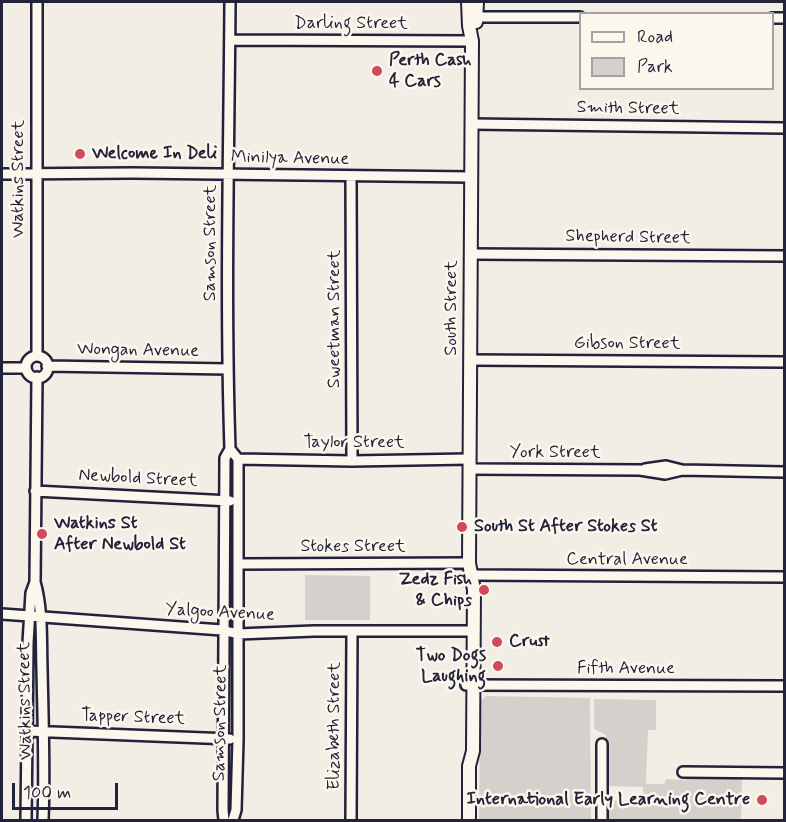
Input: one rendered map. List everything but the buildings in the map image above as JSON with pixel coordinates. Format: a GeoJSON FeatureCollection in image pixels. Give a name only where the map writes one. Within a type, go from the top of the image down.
{"type":"FeatureCollection","features":[{"type":"Feature","properties":{"kind":"main road","name":"South Street"},"geometry":{"type":"LineString","coordinates":[[468,2],[472,17],[469,569],[474,590],[470,632],[473,751],[469,766],[469,820]]}},
{"type":"Feature","properties":{"kind":"main road","name":"South Street"},"geometry":{"type":"LineString","coordinates":[[472,17],[477,2]]}},
{"type":"Feature","properties":{"kind":"street","name":"Watkins Street"},"geometry":{"type":"LineString","coordinates":[[36,2],[37,356]]}},
{"type":"Feature","properties":{"kind":"street","name":"Samson Street"},"geometry":{"type":"LineString","coordinates":[[224,820],[222,630],[224,501],[225,458],[231,448],[228,369],[227,175],[230,2]]}},
{"type":"Feature","properties":{"kind":"street"},"geometry":{"type":"LineString","coordinates":[[472,17],[579,17]]}},
{"type":"Feature","properties":{"kind":"street","name":"Darling Street"},"geometry":{"type":"LineString","coordinates":[[230,40],[472,41]]}},
{"type":"Feature","properties":{"kind":"street","name":"Smith Street"},"geometry":{"type":"LineString","coordinates":[[471,124],[784,128]]}},
{"type":"Feature","properties":{"kind":"street","name":"Minilya Avenue"},"geometry":{"type":"LineString","coordinates":[[2,174],[471,177]]}},
{"type":"Feature","properties":{"kind":"street","name":"Sweetman Street"},"geometry":{"type":"LineString","coordinates":[[351,177],[352,461]]}},
{"type":"Feature","properties":{"kind":"street","name":"Shepherd Street"},"geometry":{"type":"LineString","coordinates":[[470,254],[784,256]]}},
{"type":"Feature","properties":{"kind":"street"},"geometry":{"type":"LineString","coordinates":[[37,356],[43,358],[47,366],[43,375],[37,377],[31,376],[26,368],[27,361],[37,356]]}},
{"type":"Feature","properties":{"kind":"street","name":"Gibson Street"},"geometry":{"type":"LineString","coordinates":[[470,360],[784,362]]}},
{"type":"Feature","properties":{"kind":"street","name":"Wongan Avenue"},"geometry":{"type":"LineString","coordinates":[[47,366],[228,369]]}},
{"type":"Feature","properties":{"kind":"street"},"geometry":{"type":"LineString","coordinates":[[2,368],[26,368]]}},
{"type":"Feature","properties":{"kind":"street","name":"Watkins Street"},"geometry":{"type":"LineString","coordinates":[[37,377],[35,582],[40,618],[44,731],[43,820]]}},
{"type":"Feature","properties":{"kind":"street"},"geometry":{"type":"LineString","coordinates":[[231,448],[238,459]]}},
{"type":"Feature","properties":{"kind":"street","name":"Samson Street"},"geometry":{"type":"LineString","coordinates":[[233,820],[236,810],[238,740],[238,459]]}},
{"type":"Feature","properties":{"kind":"street","name":"Taylor Street"},"geometry":{"type":"LineString","coordinates":[[238,459],[469,464]]}},
{"type":"Feature","properties":{"kind":"street","name":"York Street"},"geometry":{"type":"LineString","coordinates":[[469,464],[640,470],[666,466],[682,470],[784,472]]}},
{"type":"Feature","properties":{"kind":"street","name":"Newbold Street"},"geometry":{"type":"LineString","coordinates":[[35,490],[238,501]]}},
{"type":"Feature","properties":{"kind":"street","name":"Stokes Street"},"geometry":{"type":"LineString","coordinates":[[238,564],[469,569]]}},
{"type":"Feature","properties":{"kind":"street","name":"Central Avenue"},"geometry":{"type":"LineString","coordinates":[[469,569],[784,577]]}},
{"type":"Feature","properties":{"kind":"street","name":"Watkins Street"},"geometry":{"type":"LineString","coordinates":[[26,820],[30,617],[31,592],[35,582]]}},
{"type":"Feature","properties":{"kind":"street","name":"Yalgoo Avenue"},"geometry":{"type":"LineString","coordinates":[[2,615],[222,630],[238,634],[470,632]]}},
{"type":"Feature","properties":{"kind":"street","name":"Elizabeth Street"},"geometry":{"type":"LineString","coordinates":[[351,820],[352,632]]}},
{"type":"Feature","properties":{"kind":"street","name":"Fifth Avenue"},"geometry":{"type":"LineString","coordinates":[[470,685],[784,686]]}},
{"type":"Feature","properties":{"kind":"street","name":"Tapper Street"},"geometry":{"type":"LineString","coordinates":[[27,731],[238,740]]}},
{"type":"Feature","properties":{"kind":"street"},"geometry":{"type":"LineString","coordinates":[[602,744],[602,820]]}},
{"type":"Feature","properties":{"kind":"street"},"geometry":{"type":"LineString","coordinates":[[683,772],[784,773]]}},
{"type":"Feature","properties":{"kind":"green space"},"geometry":{"type":"Polygon","coordinates":[[[305,575],[370,576],[370,620],[305,620],[305,575]]]}},
{"type":"Feature","properties":{"kind":"green space"},"geometry":{"type":"Polygon","coordinates":[[[33,627],[38,629],[40,722],[36,724],[31,721],[33,627]]]}},
{"type":"Feature","properties":{"kind":"green space"},"geometry":{"type":"Polygon","coordinates":[[[486,696],[590,698],[591,820],[479,820],[480,702],[486,696]]]}},
{"type":"Feature","properties":{"kind":"green space"},"geometry":{"type":"Polygon","coordinates":[[[594,699],[656,700],[656,730],[648,730],[646,784],[664,784],[666,779],[685,780],[690,777],[742,779],[741,820],[607,820],[604,800],[643,801],[643,787],[605,786],[606,735],[594,729],[594,699]]]}},
{"type":"Feature","properties":{"kind":"place","name":"Perth Cash 4 Cars"},"geometry":{"type":"Point","coordinates":[377,71]}},
{"type":"Feature","properties":{"kind":"place","name":"Welcome In Deli"},"geometry":{"type":"Point","coordinates":[80,154]}},
{"type":"Feature","properties":{"kind":"place","name":"South St After Stokes St"},"geometry":{"type":"Point","coordinates":[462,527]}},
{"type":"Feature","properties":{"kind":"place","name":"Watkins St After Newbold St"},"geometry":{"type":"Point","coordinates":[42,534]}},
{"type":"Feature","properties":{"kind":"place","name":"Zedz Fish & Chips"},"geometry":{"type":"Point","coordinates":[484,590]}},
{"type":"Feature","properties":{"kind":"place","name":"Crust"},"geometry":{"type":"Point","coordinates":[497,642]}},
{"type":"Feature","properties":{"kind":"place","name":"Two Dogs Laughing"},"geometry":{"type":"Point","coordinates":[498,666]}},
{"type":"Feature","properties":{"kind":"place","name":"International Early Learning Centre"},"geometry":{"type":"Point","coordinates":[762,800]}}]}
